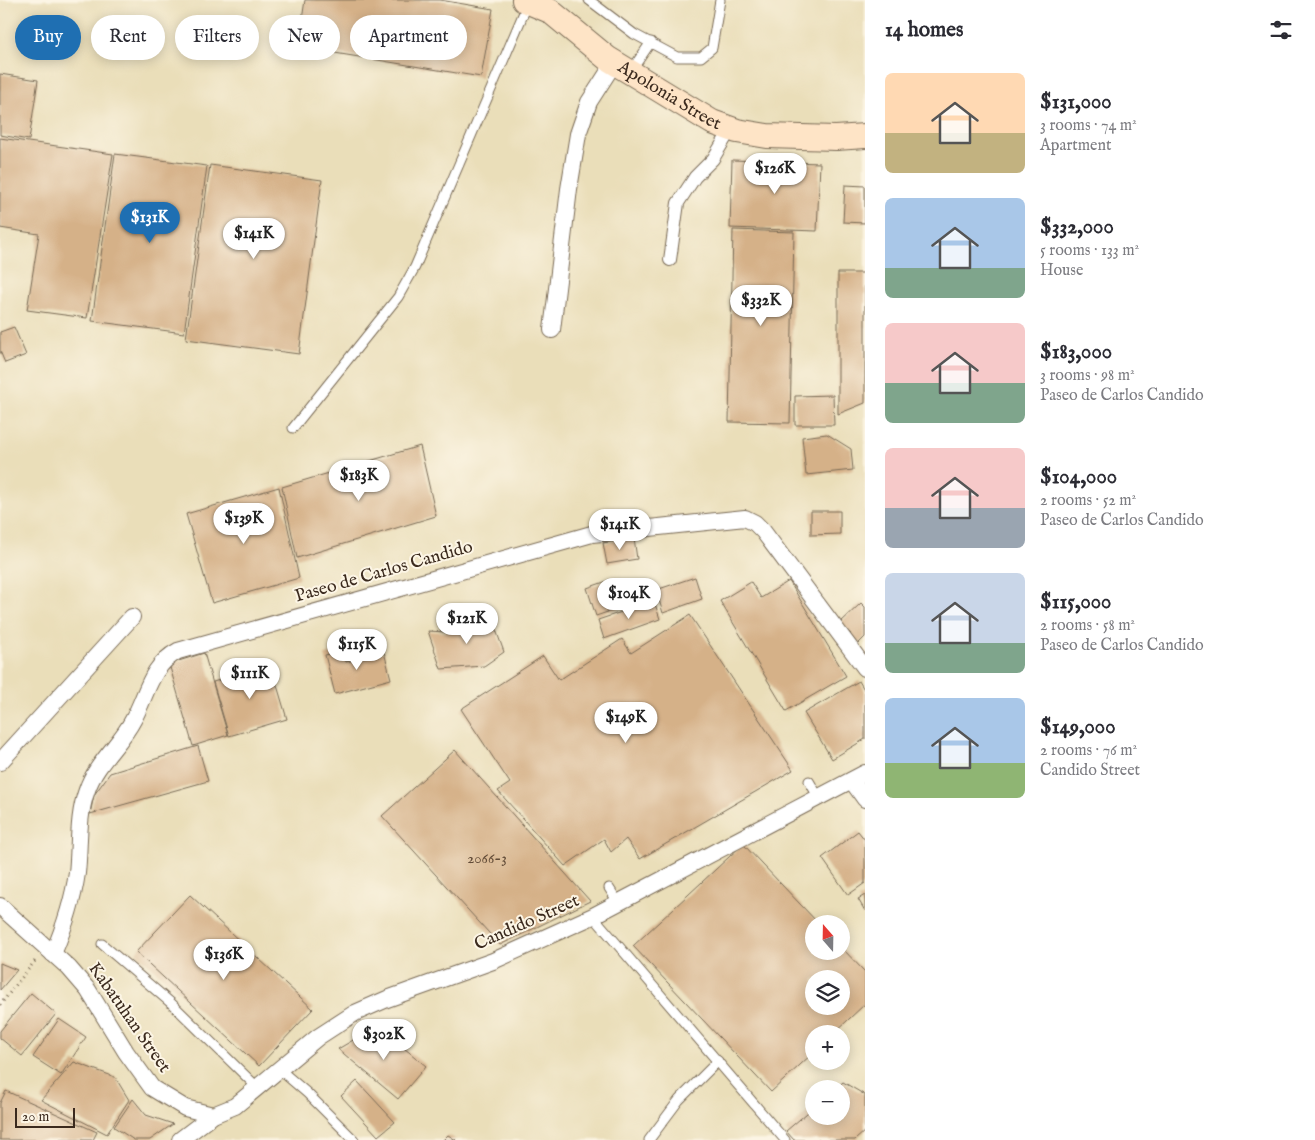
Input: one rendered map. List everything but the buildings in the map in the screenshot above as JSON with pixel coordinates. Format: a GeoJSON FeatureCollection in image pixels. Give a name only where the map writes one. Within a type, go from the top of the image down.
{"type":"FeatureCollection","features":[{"type":"Feature","properties":{"kind":"main road","name":"Apolonia Street"},"geometry":{"type":"LineString","coordinates":[[526,1],[550,11],[622,68],[712,122],[731,129],[767,136],[836,138],[865,136]]}},
{"type":"Feature","properties":{"kind":"street"},"geometry":{"type":"LineString","coordinates":[[552,330],[569,190],[578,134],[589,102],[622,68]]}},
{"type":"Feature","properties":{"kind":"street"},"geometry":{"type":"LineString","coordinates":[[670,260],[678,203],[695,177],[714,159],[731,129]]}},
{"type":"Feature","properties":{"kind":"street","name":"Paseo de Carlos Candido"},"geometry":{"type":"LineString","coordinates":[[50,951],[66,921],[76,874],[80,823],[87,789],[102,763],[134,720],[155,672],[168,656],[178,651],[592,534],[745,518],[755,523],[763,531],[865,668]]}},
{"type":"Feature","properties":{"kind":"street"},"geometry":{"type":"LineString","coordinates":[[0,762],[132,617]]}},
{"type":"Feature","properties":{"kind":"street"},"geometry":{"type":"LineString","coordinates":[[858,777],[865,799]]}},
{"type":"Feature","properties":{"kind":"street","name":"Candido Street"},"geometry":{"type":"LineString","coordinates":[[180,1140],[213,1115],[235,1106],[318,1037],[355,1013],[387,999],[493,961],[592,916],[858,777]]}},
{"type":"Feature","properties":{"kind":"street","name":"Kabatuhan Street"},"geometry":{"type":"LineString","coordinates":[[0,906],[68,968],[88,990],[126,1052],[152,1088],[185,1108],[213,1115]]}},
{"type":"Feature","properties":{"kind":"lane"},"geometry":{"type":"LineString","coordinates":[[589,0],[634,34],[677,57],[701,57],[712,48],[720,0]]}},
{"type":"Feature","properties":{"kind":"lane"},"geometry":{"type":"LineString","coordinates":[[293,428],[398,297],[415,267],[526,1]]}},
{"type":"Feature","properties":{"kind":"lane"},"geometry":{"type":"LineString","coordinates":[[622,68],[650,42]]}},
{"type":"Feature","properties":{"kind":"lane"},"geometry":{"type":"LineString","coordinates":[[809,781],[819,798]]}},
{"type":"Feature","properties":{"kind":"lane"},"geometry":{"type":"LineString","coordinates":[[609,888],[618,902]]}},
{"type":"Feature","properties":{"kind":"lane"},"geometry":{"type":"LineString","coordinates":[[592,916],[785,1140]]}},
{"type":"Feature","properties":{"kind":"lane"},"geometry":{"type":"LineString","coordinates":[[102,944],[171,1003],[258,1088]]}},
{"type":"Feature","properties":{"kind":"lane"},"geometry":{"type":"LineString","coordinates":[[649,1140],[679,1100],[718,1062]]}},
{"type":"Feature","properties":{"kind":"lane"},"geometry":{"type":"LineString","coordinates":[[279,1069],[307,1093],[354,1140]]}},
{"type":"Feature","properties":{"kind":"path"},"geometry":{"type":"LineString","coordinates":[[0,1005],[50,951]]}}]}
